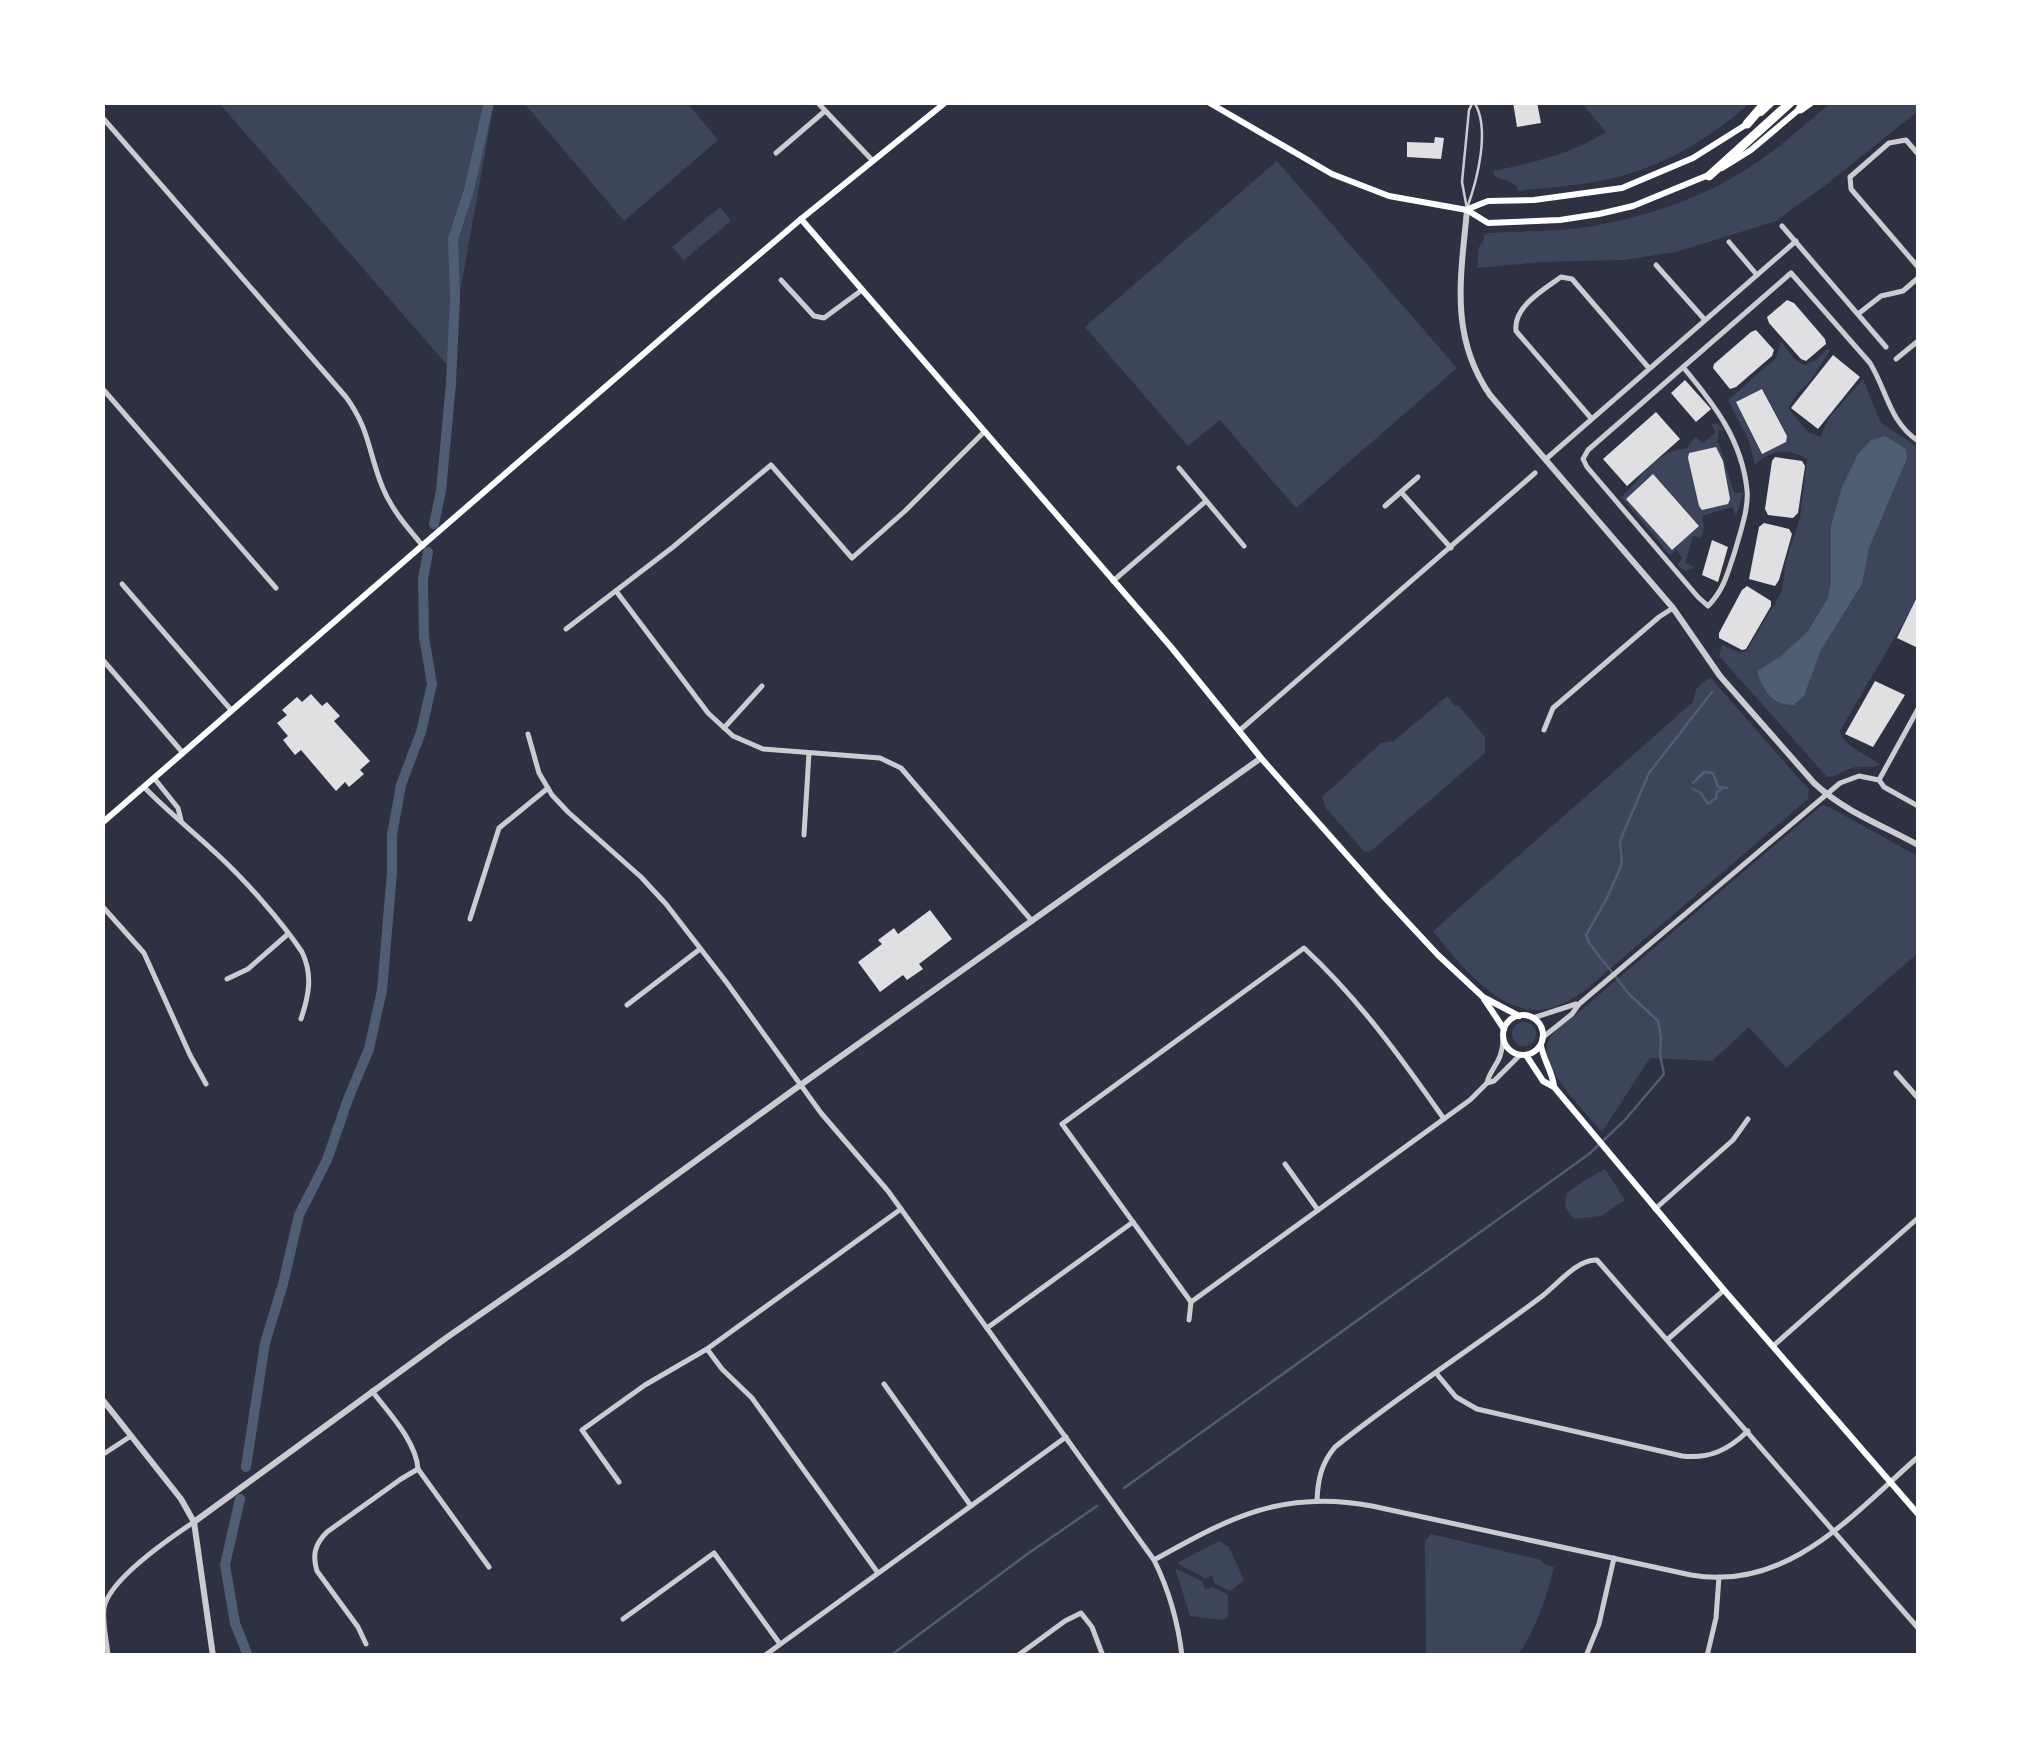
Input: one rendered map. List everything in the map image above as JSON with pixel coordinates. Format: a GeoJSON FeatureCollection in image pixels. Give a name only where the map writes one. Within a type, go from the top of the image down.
{"type":"FeatureCollection","features":[{"type":"Feature","properties":{"kind":"highway"},"geometry":{"type":"LineString","coordinates":[[1747,124],[1770,102]]}},
{"type":"Feature","properties":{"kind":"highway"},"geometry":{"type":"LineString","coordinates":[[1709,176],[1802,104]]}},
{"type":"Feature","properties":{"kind":"main road"},"geometry":{"type":"LineString","coordinates":[[1208,102],[1332,174],[1389,196],[1467,210],[1488,223],[1560,220],[1633,206],[1709,176]]}},
{"type":"Feature","properties":{"kind":"main road"},"geometry":{"type":"LineString","coordinates":[[102,823],[802,219],[944,103]]}},
{"type":"Feature","properties":{"kind":"main road"},"geometry":{"type":"LineString","coordinates":[[1467,210],[1488,202],[1622,188],[1693,158],[1747,124]]}},
{"type":"Feature","properties":{"kind":"main road"},"geometry":{"type":"LineString","coordinates":[[802,219],[1262,758],[1438,955],[1483,998],[1504,1030]]}},
{"type":"Feature","properties":{"kind":"main road"},"geometry":{"type":"LineString","coordinates":[[1483,998],[1519,1016],[1533,1018],[1541,1026],[1543,1057],[1554,1087]]}},
{"type":"Feature","properties":{"kind":"main road"},"geometry":{"type":"LineString","coordinates":[[1519,1016],[1509,1020],[1504,1030],[1510,1050],[1523,1055],[1544,1081],[1554,1087],[1918,1514]]}},
{"type":"Feature","properties":{"kind":"main road"},"geometry":{"type":"LineString","coordinates":[[1523,1055],[1534,1052],[1541,1041]]}},
{"type":"Feature","properties":{"kind":"street"},"geometry":{"type":"LineString","coordinates":[[817,102],[873,161]]}},
{"type":"Feature","properties":{"kind":"street"},"geometry":{"type":"LineString","coordinates":[[776,153],[825,111]]}},
{"type":"Feature","properties":{"kind":"street"},"geometry":{"type":"LineString","coordinates":[[102,117],[346,397],[366,430],[389,500],[422,546]]}},
{"type":"Feature","properties":{"kind":"street"},"geometry":{"type":"LineString","coordinates":[[1918,154],[1906,140],[1889,143],[1850,177],[1851,189],[1918,267]]}},
{"type":"Feature","properties":{"kind":"street"},"geometry":{"type":"LineString","coordinates":[[1467,210],[1462,323],[1470,356],[1490,394],[1673,608],[1720,676],[1825,794],[1918,844]]}},
{"type":"Feature","properties":{"kind":"street"},"geometry":{"type":"LineString","coordinates":[[1782,226],[1886,347]]}},
{"type":"Feature","properties":{"kind":"street"},"geometry":{"type":"LineString","coordinates":[[1728,242],[1758,275]]}},
{"type":"Feature","properties":{"kind":"street"},"geometry":{"type":"LineString","coordinates":[[1546,459],[1796,242]]}},
{"type":"Feature","properties":{"kind":"street"},"geometry":{"type":"LineString","coordinates":[[1656,264],[1706,320]]}},
{"type":"Feature","properties":{"kind":"street"},"geometry":{"type":"LineString","coordinates":[[1683,367],[1716,406],[1728,428],[1748,492],[1724,585],[1708,606],[1583,459],[1588,450],[1683,367],[1791,273],[1870,363],[1893,415],[1918,441]]}},
{"type":"Feature","properties":{"kind":"street"},"geometry":{"type":"LineString","coordinates":[[1592,418],[1516,331],[1520,311],[1560,277],[1572,280],[1649,368]]}},
{"type":"Feature","properties":{"kind":"street"},"geometry":{"type":"LineString","coordinates":[[1858,314],[1881,296],[1903,291],[1918,278]]}},
{"type":"Feature","properties":{"kind":"street"},"geometry":{"type":"LineString","coordinates":[[780,280],[814,316],[824,318],[862,290]]}},
{"type":"Feature","properties":{"kind":"street"},"geometry":{"type":"LineString","coordinates":[[1896,359],[1918,340]]}},
{"type":"Feature","properties":{"kind":"street"},"geometry":{"type":"LineString","coordinates":[[102,388],[276,588]]}},
{"type":"Feature","properties":{"kind":"street"},"geometry":{"type":"LineString","coordinates":[[566,629],[703,524],[771,465],[852,558],[906,511],[984,432]]}},
{"type":"Feature","properties":{"kind":"street"},"geometry":{"type":"LineString","coordinates":[[1179,468],[1244,546]]}},
{"type":"Feature","properties":{"kind":"street"},"geometry":{"type":"LineString","coordinates":[[1239,731],[1535,474]]}},
{"type":"Feature","properties":{"kind":"street"},"geometry":{"type":"LineString","coordinates":[[1385,506],[1418,477]]}},
{"type":"Feature","properties":{"kind":"street"},"geometry":{"type":"LineString","coordinates":[[1401,492],[1451,548]]}},
{"type":"Feature","properties":{"kind":"street"},"geometry":{"type":"LineString","coordinates":[[1113,581],[1206,501]]}},
{"type":"Feature","properties":{"kind":"street"},"geometry":{"type":"LineString","coordinates":[[122,584],[232,711]]}},
{"type":"Feature","properties":{"kind":"street"},"geometry":{"type":"LineString","coordinates":[[616,591],[724,729],[753,746],[774,751],[880,758],[901,768],[1032,921]]}},
{"type":"Feature","properties":{"kind":"street"},"geometry":{"type":"LineString","coordinates":[[1544,730],[1554,708],[1673,608]]}},
{"type":"Feature","properties":{"kind":"street"},"geometry":{"type":"LineString","coordinates":[[102,659],[184,753]]}},
{"type":"Feature","properties":{"kind":"street"},"geometry":{"type":"LineString","coordinates":[[724,729],[762,686]]}},
{"type":"Feature","properties":{"kind":"street"},"geometry":{"type":"LineString","coordinates":[[1878,780],[1918,709]]}},
{"type":"Feature","properties":{"kind":"street"},"geometry":{"type":"LineString","coordinates":[[528,734],[548,788],[568,812],[666,904],[821,1113],[875,1174],[1154,1560],[1171,1600],[1182,1656]]}},
{"type":"Feature","properties":{"kind":"street"},"geometry":{"type":"LineString","coordinates":[[804,835],[809,753]]}},
{"type":"Feature","properties":{"kind":"street"},"geometry":{"type":"LineString","coordinates":[[108,1656],[104,1612],[112,1589],[172,1537],[1262,758]]}},
{"type":"Feature","properties":{"kind":"street"},"geometry":{"type":"LineString","coordinates":[[1541,1041],[1579,1004],[1840,783],[1866,776],[1918,806]]}},
{"type":"Feature","properties":{"kind":"street"},"geometry":{"type":"LineString","coordinates":[[154,778],[178,808],[181,820]]}},
{"type":"Feature","properties":{"kind":"street"},"geometry":{"type":"LineString","coordinates":[[144,787],[230,866],[302,952],[309,971],[309,992],[301,1019]]}},
{"type":"Feature","properties":{"kind":"street"},"geometry":{"type":"LineString","coordinates":[[470,919],[500,828],[548,788]]}},
{"type":"Feature","properties":{"kind":"street"},"geometry":{"type":"LineString","coordinates":[[102,906],[144,953],[206,1084]]}},
{"type":"Feature","properties":{"kind":"street"},"geometry":{"type":"LineString","coordinates":[[226,979],[248,969],[289,934]]}},
{"type":"Feature","properties":{"kind":"street"},"geometry":{"type":"LineString","coordinates":[[627,1005],[700,948]]}},
{"type":"Feature","properties":{"kind":"street"},"geometry":{"type":"LineString","coordinates":[[1191,1302],[1062,1124],[1304,948],[1384,1036],[1444,1119]]}},
{"type":"Feature","properties":{"kind":"street"},"geometry":{"type":"LineString","coordinates":[[1533,1018],[1579,1004]]}},
{"type":"Feature","properties":{"kind":"street"},"geometry":{"type":"LineString","coordinates":[[1487,1084],[1500,1060],[1504,1040]]}},
{"type":"Feature","properties":{"kind":"street"},"geometry":{"type":"LineString","coordinates":[[1188,1320],[1191,1302],[1470,1100],[1523,1055]]}},
{"type":"Feature","properties":{"kind":"street"},"geometry":{"type":"LineString","coordinates":[[1896,1073],[1918,1098]]}},
{"type":"Feature","properties":{"kind":"street"},"geometry":{"type":"LineString","coordinates":[[1655,1209],[1734,1140],[1748,1118]]}},
{"type":"Feature","properties":{"kind":"street"},"geometry":{"type":"LineString","coordinates":[[1285,1164],[1318,1210]]}},
{"type":"Feature","properties":{"kind":"street"},"geometry":{"type":"LineString","coordinates":[[620,1482],[582,1430],[645,1385],[707,1350],[901,1210]]}},
{"type":"Feature","properties":{"kind":"street"},"geometry":{"type":"LineString","coordinates":[[1773,1346],[1918,1218]]}},
{"type":"Feature","properties":{"kind":"street"},"geometry":{"type":"LineString","coordinates":[[987,1328],[1133,1222]]}},
{"type":"Feature","properties":{"kind":"street"},"geometry":{"type":"LineString","coordinates":[[1318,1500],[1318,1476],[1335,1447],[1591,1259],[1602,1262],[1918,1628]]}},
{"type":"Feature","properties":{"kind":"street"},"geometry":{"type":"LineString","coordinates":[[1668,1339],[1724,1290]]}},
{"type":"Feature","properties":{"kind":"street"},"geometry":{"type":"LineString","coordinates":[[707,1350],[752,1398],[878,1573]]}},
{"type":"Feature","properties":{"kind":"street"},"geometry":{"type":"LineString","coordinates":[[1436,1373],[1456,1397],[1477,1409],[1682,1456],[1720,1452],[1748,1431]]}},
{"type":"Feature","properties":{"kind":"street"},"geometry":{"type":"LineString","coordinates":[[884,1384],[971,1506]]}},
{"type":"Feature","properties":{"kind":"street"},"geometry":{"type":"LineString","coordinates":[[372,1391],[405,1437],[417,1458],[418,1469],[489,1568]]}},
{"type":"Feature","properties":{"kind":"street"},"geometry":{"type":"LineString","coordinates":[[102,1399],[181,1499],[194,1522],[212,1656]]}},
{"type":"Feature","properties":{"kind":"street"},"geometry":{"type":"LineString","coordinates":[[102,1456],[131,1436]]}},
{"type":"Feature","properties":{"kind":"street"},"geometry":{"type":"LineString","coordinates":[[764,1656],[1066,1437]]}},
{"type":"Feature","properties":{"kind":"street"},"geometry":{"type":"LineString","coordinates":[[1154,1560],[1228,1520],[1281,1504],[1318,1500],[1359,1503],[1700,1577],[1756,1573],[1780,1566],[1812,1548],[1918,1457]]}},
{"type":"Feature","properties":{"kind":"street"},"geometry":{"type":"LineString","coordinates":[[366,1644],[320,1576],[314,1562],[315,1550],[327,1532],[418,1469]]}},
{"type":"Feature","properties":{"kind":"street"},"geometry":{"type":"LineString","coordinates":[[623,1618],[714,1552],[780,1644]]}},
{"type":"Feature","properties":{"kind":"street"},"geometry":{"type":"LineString","coordinates":[[1586,1656],[1599,1624],[1614,1558]]}},
{"type":"Feature","properties":{"kind":"street"},"geometry":{"type":"LineString","coordinates":[[1707,1656],[1716,1618],[1719,1577]]}},
{"type":"Feature","properties":{"kind":"street"},"geometry":{"type":"LineString","coordinates":[[1017,1656],[1081,1613],[1092,1627],[1103,1656]]}},
{"type":"Feature","properties":{"kind":"lane"},"geometry":{"type":"LineString","coordinates":[[1474,102],[1482,120],[1477,182],[1467,210],[1462,182],[1468,110],[1474,102]]}},
{"type":"Feature","properties":{"kind":"shaded area"},"geometry":{"type":"Polygon","coordinates":[[[219,103],[494,103],[447,365],[219,103]]]}},
{"type":"Feature","properties":{"kind":"shaded area"},"geometry":{"type":"Polygon","coordinates":[[[524,103],[687,103],[718,140],[624,221],[524,103]]]}},
{"type":"Feature","properties":{"kind":"shaded area"},"geometry":{"type":"Polygon","coordinates":[[[1582,103],[1750,103],[1693,145],[1628,174],[1518,191],[1516,185],[1495,176],[1493,171],[1551,157],[1606,132],[1582,103]]]}},
{"type":"Feature","properties":{"kind":"shaded area"},"geometry":{"type":"Polygon","coordinates":[[[1831,103],[1918,103],[1918,111],[1776,221],[1676,252],[1624,260],[1477,268],[1479,247],[1488,233],[1580,228],[1674,205],[1739,174],[1831,103]]]}},
{"type":"Feature","properties":{"kind":"shaded area"},"geometry":{"type":"Polygon","coordinates":[[[1277,161],[1457,368],[1296,508],[1220,420],[1188,446],[1085,327],[1277,161]]]}},
{"type":"Feature","properties":{"kind":"shaded area"},"geometry":{"type":"Polygon","coordinates":[[[720,207],[731,221],[684,260],[672,247],[720,207]]]}},
{"type":"Feature","properties":{"kind":"shaded area"},"geometry":{"type":"Polygon","coordinates":[[[1781,341],[1794,359],[1804,365],[1827,349],[1830,351],[1788,408],[1808,432],[1820,437],[1829,418],[1863,379],[1881,423],[1918,447],[1918,590],[1912,608],[1840,731],[1851,746],[1880,765],[1856,767],[1831,777],[1719,656],[1722,645],[1740,653],[1747,650],[1782,591],[1786,560],[1800,518],[1807,459],[1780,452],[1755,465],[1749,441],[1728,400],[1776,358],[1781,341]],[[1763,389],[1736,402],[1761,454],[1786,442],[1787,435],[1763,389]]]}},
{"type":"Feature","properties":{"kind":"shaded area"},"geometry":{"type":"Polygon","coordinates":[[[1718,424],[1725,431],[1719,430],[1717,443],[1734,493],[1743,493],[1736,516],[1732,507],[1702,516],[1701,538],[1693,536],[1685,563],[1693,568],[1685,571],[1677,565],[1683,558],[1676,550],[1670,555],[1621,497],[1666,454],[1686,449],[1695,437],[1703,443],[1716,432],[1711,425],[1718,424]],[[1716,448],[1689,453],[1702,509],[1729,499],[1723,461],[1716,448]],[[1652,475],[1626,499],[1672,550],[1699,525],[1652,475]]]}},
{"type":"Feature","properties":{"kind":"shaded area"},"geometry":{"type":"Polygon","coordinates":[[[1885,436],[1906,449],[1907,458],[1869,548],[1862,584],[1821,650],[1804,696],[1794,705],[1774,700],[1757,671],[1780,657],[1808,631],[1828,598],[1831,526],[1842,487],[1858,454],[1871,440],[1885,436]]]}},
{"type":"Feature","properties":{"kind":"shaded area"},"geometry":{"type":"Polygon","coordinates":[[[1710,677],[1809,790],[1808,799],[1583,992],[1545,1010],[1523,1008],[1493,994],[1433,931],[1693,702],[1696,689],[1710,677]]]}},
{"type":"Feature","properties":{"kind":"shaded area"},"geometry":{"type":"Polygon","coordinates":[[[1447,696],[1485,737],[1485,753],[1371,851],[1365,852],[1326,808],[1322,797],[1381,743],[1394,741],[1447,696]]]}},
{"type":"Feature","properties":{"kind":"shaded area"},"geometry":{"type":"Polygon","coordinates":[[[1822,805],[1918,856],[1918,953],[1786,1068],[1749,1027],[1712,1061],[1650,1058],[1602,1132],[1551,1067],[1547,1046],[1551,1037],[1822,805]]]}},
{"type":"Feature","properties":{"kind":"shaded area"},"geometry":{"type":"Polygon","coordinates":[[[1524,1022],[1533,1025],[1533,1043],[1524,1046],[1515,1043],[1512,1034],[1515,1025],[1524,1022]]]}},
{"type":"Feature","properties":{"kind":"shaded area"},"geometry":{"type":"Polygon","coordinates":[[[1605,1169],[1625,1200],[1601,1216],[1574,1219],[1565,1207],[1567,1193],[1605,1169]]]}},
{"type":"Feature","properties":{"kind":"shaded area"},"geometry":{"type":"Polygon","coordinates":[[[1431,1534],[1541,1560],[1554,1567],[1540,1612],[1518,1655],[1426,1655],[1425,1541],[1431,1534]]]}},
{"type":"Feature","properties":{"kind":"shaded area"},"geometry":{"type":"Polygon","coordinates":[[[1219,1541],[1229,1547],[1243,1578],[1230,1591],[1215,1584],[1212,1576],[1204,1578],[1177,1563],[1219,1541]]]}},
{"type":"Feature","properties":{"kind":"shaded area"},"geometry":{"type":"Polygon","coordinates":[[[1175,1568],[1202,1581],[1205,1589],[1213,1587],[1228,1595],[1228,1617],[1223,1620],[1190,1616],[1175,1568]]]}},
{"type":"Feature","properties":{"kind":"building"},"geometry":{"type":"Polygon","coordinates":[[[1513,102],[1537,102],[1541,123],[1517,127],[1513,102]]]}},
{"type":"Feature","properties":{"kind":"building"},"geometry":{"type":"Polygon","coordinates":[[[1435,137],[1444,138],[1441,159],[1407,157],[1407,142],[1434,143],[1435,137]]]}},
{"type":"Feature","properties":{"kind":"building"},"geometry":{"type":"Polygon","coordinates":[[[1787,300],[1825,339],[1826,344],[1806,361],[1767,317],[1787,300]]]}},
{"type":"Feature","properties":{"kind":"building"},"geometry":{"type":"Polygon","coordinates":[[[1756,330],[1774,350],[1772,356],[1730,389],[1714,364],[1756,330]]]}},
{"type":"Feature","properties":{"kind":"building"},"geometry":{"type":"Polygon","coordinates":[[[1833,355],[1860,377],[1818,429],[1791,408],[1833,355]]]}},
{"type":"Feature","properties":{"kind":"building"},"geometry":{"type":"Polygon","coordinates":[[[1685,380],[1711,409],[1696,422],[1671,393],[1685,380]]]}},
{"type":"Feature","properties":{"kind":"building"},"geometry":{"type":"Polygon","coordinates":[[[1762,389],[1787,436],[1786,442],[1762,454],[1736,402],[1762,389]]]}},
{"type":"Feature","properties":{"kind":"building"},"geometry":{"type":"Polygon","coordinates":[[[1656,412],[1680,439],[1627,486],[1603,459],[1656,412]]]}},
{"type":"Feature","properties":{"kind":"building"},"geometry":{"type":"Polygon","coordinates":[[[1716,447],[1723,461],[1730,499],[1728,504],[1702,510],[1689,453],[1716,447]]]}},
{"type":"Feature","properties":{"kind":"building"},"geometry":{"type":"Polygon","coordinates":[[[1775,457],[1802,461],[1805,466],[1798,513],[1793,518],[1768,515],[1765,509],[1775,457]]]}},
{"type":"Feature","properties":{"kind":"building"},"geometry":{"type":"Polygon","coordinates":[[[1653,474],[1699,526],[1672,550],[1626,499],[1653,474]]]}},
{"type":"Feature","properties":{"kind":"building"},"geometry":{"type":"Polygon","coordinates":[[[1764,523],[1789,529],[1792,534],[1775,586],[1749,579],[1759,527],[1764,523]]]}},
{"type":"Feature","properties":{"kind":"building"},"geometry":{"type":"Polygon","coordinates":[[[1712,540],[1728,547],[1718,582],[1702,575],[1712,540]]]}},
{"type":"Feature","properties":{"kind":"building"},"geometry":{"type":"Polygon","coordinates":[[[1747,586],[1771,601],[1771,606],[1742,650],[1719,638],[1719,633],[1747,586]]]}},
{"type":"Feature","properties":{"kind":"building"},"geometry":{"type":"Polygon","coordinates":[[[1918,595],[1918,648],[1897,638],[1918,595]]]}},
{"type":"Feature","properties":{"kind":"building"},"geometry":{"type":"Polygon","coordinates":[[[1875,681],[1905,695],[1873,747],[1845,734],[1875,681]]]}},
{"type":"Feature","properties":{"kind":"building"},"geometry":{"type":"Polygon","coordinates":[[[311,694],[322,706],[327,702],[340,716],[334,721],[370,761],[360,770],[364,774],[349,787],[345,782],[336,791],[301,750],[295,755],[283,740],[288,736],[277,723],[287,715],[282,710],[297,697],[302,702],[311,694]]]}},
{"type":"Feature","properties":{"kind":"building"},"geometry":{"type":"Polygon","coordinates":[[[930,910],[952,939],[919,964],[923,969],[907,980],[903,975],[880,992],[858,962],[882,944],[878,940],[894,928],[898,934],[930,910]]]}},
{"type":"Feature","properties":{"kind":"waterway"},"geometry":{"type":"LineString","coordinates":[[434,524],[451,383],[453,239],[469,190],[489,102]]}},
{"type":"Feature","properties":{"kind":"waterway"},"geometry":{"type":"LineString","coordinates":[[246,1467],[265,1343],[299,1215],[327,1160],[369,1049],[382,990],[392,835],[401,785],[421,732],[432,684],[424,637],[423,579],[428,552]]}},
{"type":"Feature","properties":{"kind":"waterway"},"geometry":{"type":"LineString","coordinates":[[1124,1488],[1589,1154],[1664,1074],[1658,1021],[1629,994],[1586,935],[1622,863],[1620,841],[1649,773],[1712,692]]}},
{"type":"Feature","properties":{"kind":"waterway"},"geometry":{"type":"LineString","coordinates":[[1693,783],[1704,772],[1713,773],[1718,787],[1727,788]]}},
{"type":"Feature","properties":{"kind":"waterway"},"geometry":{"type":"LineString","coordinates":[[1693,789],[1708,804],[1721,790]]}},
{"type":"Feature","properties":{"kind":"waterway"},"geometry":{"type":"LineString","coordinates":[[240,1499],[225,1565],[235,1623],[248,1656]]}},
{"type":"Feature","properties":{"kind":"waterway"},"geometry":{"type":"LineString","coordinates":[[890,1656],[1097,1506]]}}]}
